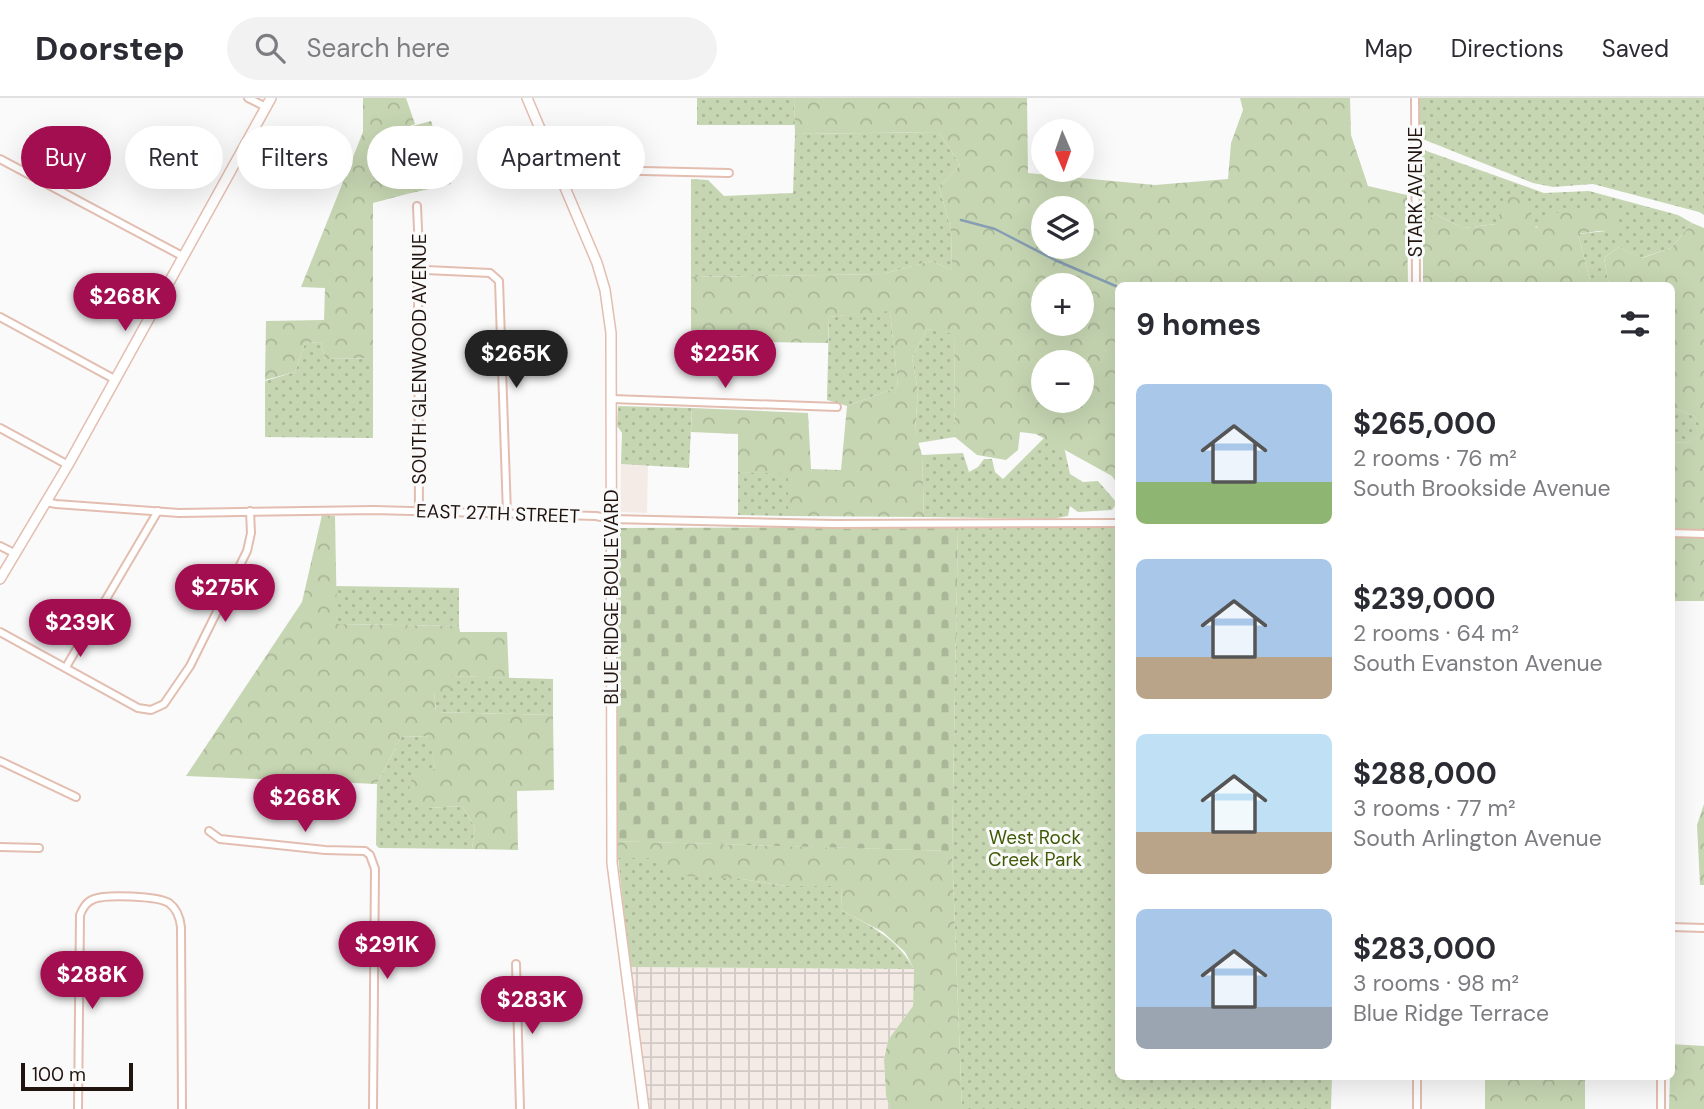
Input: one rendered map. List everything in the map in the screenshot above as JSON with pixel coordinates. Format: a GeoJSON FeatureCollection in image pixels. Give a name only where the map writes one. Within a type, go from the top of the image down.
{"type":"FeatureCollection","features":[{"type":"Feature","properties":{"kind":"main road"},"geometry":{"type":"LineString","coordinates":[[0,579],[116,380],[271,98]]}},
{"type":"Feature","properties":{"kind":"main road","name":"BLUE RIDGE BOULEVARD"},"geometry":{"type":"LineString","coordinates":[[527,98],[538,126]]}},
{"type":"Feature","properties":{"kind":"main road","name":"BLUE RIDGE BOULEVARD"},"geometry":{"type":"LineString","coordinates":[[565,189],[597,263],[605,290],[611,333],[612,863],[644,1109]]}},
{"type":"Feature","properties":{"kind":"street"},"geometry":{"type":"LineString","coordinates":[[248,98],[266,107]]}},
{"type":"Feature","properties":{"kind":"street","name":"STARK AVENUE"},"geometry":{"type":"LineString","coordinates":[[1415,98],[1416,282]]}},
{"type":"Feature","properties":{"kind":"street"},"geometry":{"type":"LineString","coordinates":[[0,159],[184,257]]}},
{"type":"Feature","properties":{"kind":"street"},"geometry":{"type":"LineString","coordinates":[[645,171],[729,173]]}},
{"type":"Feature","properties":{"kind":"street","name":"SOUTH GLENWOOD AVENUE"},"geometry":{"type":"LineString","coordinates":[[418,206],[419,511]]}},
{"type":"Feature","properties":{"kind":"street"},"geometry":{"type":"LineString","coordinates":[[420,275],[426,270],[491,273],[499,281],[507,514]]}},
{"type":"Feature","properties":{"kind":"street"},"geometry":{"type":"LineString","coordinates":[[0,317],[116,380]]}},
{"type":"Feature","properties":{"kind":"street"},"geometry":{"type":"LineString","coordinates":[[612,399],[837,407]]}},
{"type":"Feature","properties":{"kind":"street"},"geometry":{"type":"LineString","coordinates":[[0,428],[68,465]]}},
{"type":"Feature","properties":{"kind":"street","name":"EAST 27TH STREET"},"geometry":{"type":"LineString","coordinates":[[46,502],[158,511],[419,511],[834,524],[1115,523]]}},
{"type":"Feature","properties":{"kind":"street"},"geometry":{"type":"LineString","coordinates":[[66,667],[158,511]]}},
{"type":"Feature","properties":{"kind":"street"},"geometry":{"type":"LineString","coordinates":[[0,632],[138,708],[151,710],[163,704],[190,666],[247,551],[251,533],[250,512]]}},
{"type":"Feature","properties":{"kind":"street"},"geometry":{"type":"LineString","coordinates":[[1675,533],[1704,534]]}},
{"type":"Feature","properties":{"kind":"street"},"geometry":{"type":"LineString","coordinates":[[0,546],[15,554]]}},
{"type":"Feature","properties":{"kind":"street"},"geometry":{"type":"LineString","coordinates":[[0,761],[76,797]]}},
{"type":"Feature","properties":{"kind":"street"},"geometry":{"type":"LineString","coordinates":[[209,831],[220,839],[324,850],[365,851],[371,858],[375,869],[373,1109]]}},
{"type":"Feature","properties":{"kind":"street"},"geometry":{"type":"LineString","coordinates":[[0,847],[39,848]]}},
{"type":"Feature","properties":{"kind":"street"},"geometry":{"type":"LineString","coordinates":[[78,1109],[80,915],[87,903],[97,898],[153,897],[168,902],[180,918],[183,1109]]}},
{"type":"Feature","properties":{"kind":"street"},"geometry":{"type":"LineString","coordinates":[[1675,927],[1704,928]]}},
{"type":"Feature","properties":{"kind":"street"},"geometry":{"type":"LineString","coordinates":[[516,964],[520,1109]]}},
{"type":"Feature","properties":{"kind":"street"},"geometry":{"type":"LineString","coordinates":[[1417,1080],[1417,1109]]}},
{"type":"Feature","properties":{"kind":"street"},"geometry":{"type":"LineString","coordinates":[[1661,1080],[1661,1109]]}},
{"type":"Feature","properties":{"kind":"shaded area"},"geometry":{"type":"Polygon","coordinates":[[[621,464],[648,465],[647,513],[620,512],[621,464]]]}},
{"type":"Feature","properties":{"kind":"shaded area"},"geometry":{"type":"Polygon","coordinates":[[[630,967],[914,969],[913,1006],[888,1040],[884,1060],[886,1096],[890,1109],[649,1109],[630,967]]]}},
{"type":"Feature","properties":{"kind":"green space"},"geometry":{"type":"Polygon","coordinates":[[[363,98],[406,98],[415,124],[367,126],[367,189],[406,189],[407,194],[373,203],[373,358],[325,359],[321,342],[305,343],[295,372],[265,380],[266,321],[324,320],[325,288],[301,287],[340,189],[353,189],[353,157],[363,132],[363,98]]]}},
{"type":"Feature","properties":{"kind":"green space"},"geometry":{"type":"Polygon","coordinates":[[[697,98],[794,98],[795,125],[697,125],[697,98]]]}},
{"type":"Feature","properties":{"kind":"green space"},"geometry":{"type":"Polygon","coordinates":[[[794,98],[1027,98],[1028,173],[1031,173],[1031,182],[1094,182],[1094,179],[1155,185],[1228,179],[1231,143],[1243,110],[1240,98],[1350,98],[1351,135],[1368,186],[1407,195],[1408,282],[1115,282],[1115,480],[1112,476],[1036,434],[1020,432],[1018,450],[1006,460],[977,455],[955,437],[954,334],[927,329],[912,358],[918,392],[915,431],[922,455],[924,517],[788,516],[788,474],[738,472],[738,434],[691,432],[692,408],[808,413],[811,469],[841,470],[847,406],[898,387],[890,311],[829,317],[828,343],[691,341],[691,277],[883,274],[931,261],[952,270],[951,229],[939,187],[960,165],[939,132],[795,134],[794,98]]]}},
{"type":"Feature","properties":{"kind":"green space"},"geometry":{"type":"Polygon","coordinates":[[[1420,98],[1704,98],[1704,215],[1593,184],[1553,187],[1533,183],[1420,138],[1420,98]]]}},
{"type":"Feature","properties":{"kind":"green space"},"geometry":{"type":"Polygon","coordinates":[[[431,121],[433,126],[413,126],[431,121]]]}},
{"type":"Feature","properties":{"kind":"green space"},"geometry":{"type":"Polygon","coordinates":[[[939,132],[960,165],[939,187],[951,229],[952,270],[931,261],[883,274],[691,277],[691,179],[708,180],[724,196],[793,193],[795,134],[939,132]]]}},
{"type":"Feature","properties":{"kind":"green space"},"geometry":{"type":"Polygon","coordinates":[[[1421,149],[1544,193],[1589,191],[1678,215],[1692,223],[1671,248],[1641,258],[1619,247],[1604,258],[1608,282],[1587,282],[1590,280],[1578,234],[1606,231],[1496,224],[1463,228],[1435,214],[1423,225],[1419,224],[1418,151],[1421,149]]]}},
{"type":"Feature","properties":{"kind":"green space"},"geometry":{"type":"Polygon","coordinates":[[[406,189],[429,189],[407,194],[406,189]]]}},
{"type":"Feature","properties":{"kind":"green space"},"geometry":{"type":"Polygon","coordinates":[[[1507,194],[1526,202],[1536,228],[1553,213],[1615,209],[1620,228],[1578,234],[1590,280],[1587,282],[1423,282],[1423,225],[1435,214],[1463,228],[1496,224],[1507,194]]]}},
{"type":"Feature","properties":{"kind":"green space"},"geometry":{"type":"Polygon","coordinates":[[[1692,223],[1704,228],[1704,601],[1675,601],[1675,442],[1687,443],[1703,431],[1694,416],[1675,409],[1675,282],[1608,282],[1604,258],[1619,247],[1642,258],[1671,248],[1692,223]]]}},
{"type":"Feature","properties":{"kind":"green space"},"geometry":{"type":"Polygon","coordinates":[[[890,310],[898,387],[847,406],[827,400],[829,317],[890,310]]]}},
{"type":"Feature","properties":{"kind":"green space"},"geometry":{"type":"Polygon","coordinates":[[[927,329],[954,333],[955,437],[918,443],[915,431],[918,392],[912,358],[927,329]]]}},
{"type":"Feature","properties":{"kind":"green space"},"geometry":{"type":"Polygon","coordinates":[[[321,342],[325,359],[373,358],[373,438],[265,437],[265,381],[295,372],[305,343],[321,342]]]}},
{"type":"Feature","properties":{"kind":"green space"},"geometry":{"type":"Polygon","coordinates":[[[618,406],[692,408],[689,468],[621,464],[622,433],[617,426],[618,406]]]}},
{"type":"Feature","properties":{"kind":"green space"},"geometry":{"type":"Polygon","coordinates":[[[1675,409],[1694,416],[1704,431],[1687,443],[1675,442],[1675,409]]]}},
{"type":"Feature","properties":{"kind":"green space"},"geometry":{"type":"Polygon","coordinates":[[[1046,436],[1059,439],[1065,451],[1070,474],[1083,482],[1098,481],[1115,501],[1115,506],[1112,510],[1078,512],[1070,506],[1068,516],[1052,519],[924,517],[922,455],[963,453],[969,472],[978,467],[984,459],[992,459],[995,472],[1003,479],[1046,436]]]}},
{"type":"Feature","properties":{"kind":"green space"},"geometry":{"type":"Polygon","coordinates":[[[738,472],[789,473],[788,516],[738,515],[738,472]]]}},
{"type":"Feature","properties":{"kind":"green space"},"geometry":{"type":"Polygon","coordinates":[[[322,515],[335,516],[337,624],[459,626],[460,632],[507,632],[509,678],[452,676],[451,692],[434,692],[436,712],[553,715],[554,790],[517,791],[518,850],[472,849],[475,827],[462,806],[429,808],[408,794],[413,773],[435,769],[429,736],[401,737],[377,784],[186,776],[302,602],[322,515]]]}},
{"type":"Feature","properties":{"kind":"green space","name":"West Rock Creek Park"},"geometry":{"type":"Polygon","coordinates":[[[958,527],[1115,528],[1115,1080],[1332,1080],[1331,1109],[962,1109],[952,851],[958,527]]]}},
{"type":"Feature","properties":{"kind":"green space"},"geometry":{"type":"Polygon","coordinates":[[[958,527],[952,851],[611,841],[620,528],[958,527]]]}},
{"type":"Feature","properties":{"kind":"green space"},"geometry":{"type":"Polygon","coordinates":[[[334,586],[459,588],[459,626],[337,624],[334,586]]]}},
{"type":"Feature","properties":{"kind":"green space"},"geometry":{"type":"Polygon","coordinates":[[[451,676],[553,679],[553,715],[436,712],[434,692],[451,691],[451,676]]]}},
{"type":"Feature","properties":{"kind":"green space"},"geometry":{"type":"Polygon","coordinates":[[[430,736],[435,770],[429,808],[462,806],[475,827],[472,849],[379,848],[376,845],[377,784],[401,737],[430,736]]]}},
{"type":"Feature","properties":{"kind":"green space"},"geometry":{"type":"Polygon","coordinates":[[[1704,804],[1704,885],[1700,885],[1697,825],[1704,804]]]}},
{"type":"Feature","properties":{"kind":"green space"},"geometry":{"type":"Polygon","coordinates":[[[616,841],[952,851],[962,1109],[890,1109],[886,1096],[884,1060],[888,1040],[913,1006],[914,969],[905,952],[883,932],[841,910],[842,886],[786,886],[742,879],[668,875],[659,858],[618,858],[616,841]]]}},
{"type":"Feature","properties":{"kind":"green space"},"geometry":{"type":"Polygon","coordinates":[[[659,857],[742,879],[786,886],[842,886],[841,910],[891,941],[914,969],[630,967],[618,858],[659,857]]]}},
{"type":"Feature","properties":{"kind":"green space"},"geometry":{"type":"Polygon","coordinates":[[[1675,1044],[1704,1046],[1704,1109],[1669,1109],[1670,1080],[1675,1080],[1675,1044]]]}},
{"type":"Feature","properties":{"kind":"green space"},"geometry":{"type":"Polygon","coordinates":[[[1485,1080],[1585,1080],[1585,1109],[1485,1109],[1485,1080]]]}},
{"type":"Feature","properties":{"kind":"waterway"},"geometry":{"type":"LineString","coordinates":[[961,220],[995,229],[1055,260],[1115,286]]}}]}
